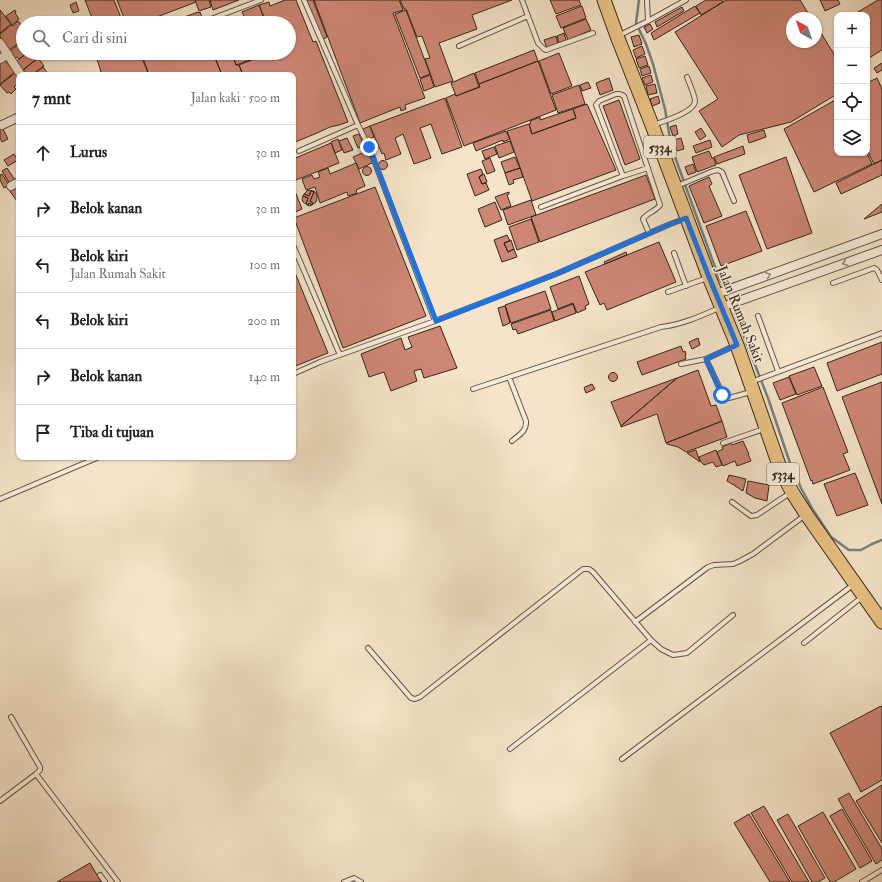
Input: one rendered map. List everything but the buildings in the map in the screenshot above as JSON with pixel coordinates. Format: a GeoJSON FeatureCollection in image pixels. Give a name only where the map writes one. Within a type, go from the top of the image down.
{"type":"FeatureCollection","features":[{"type":"Feature","properties":{"kind":"main road","name":"Jalan Rumah Sakit"},"geometry":{"type":"LineString","coordinates":[[604,0],[623,33],[682,184],[686,218],[709,277],[723,291],[729,305],[737,345],[756,383],[766,428],[780,468],[792,492],[806,514],[882,622]]}},
{"type":"Feature","properties":{"kind":"street"},"geometry":{"type":"LineString","coordinates":[[0,43],[19,72]]}},
{"type":"Feature","properties":{"kind":"street"},"geometry":{"type":"LineString","coordinates":[[0,59],[8,54]]}},
{"type":"Feature","properties":{"kind":"street"},"geometry":{"type":"LineString","coordinates":[[2,125],[16,118]]}},
{"type":"Feature","properties":{"kind":"street"},"geometry":{"type":"LineString","coordinates":[[723,291],[882,234]]}},
{"type":"Feature","properties":{"kind":"street"},"geometry":{"type":"LineString","coordinates":[[729,305],[882,250]]}},
{"type":"Feature","properties":{"kind":"lane"},"geometry":{"type":"LineString","coordinates":[[217,16],[261,0]]}},
{"type":"Feature","properties":{"kind":"lane"},"geometry":{"type":"LineString","coordinates":[[304,0],[358,126],[369,147],[436,321]]}},
{"type":"Feature","properties":{"kind":"lane"},"geometry":{"type":"LineString","coordinates":[[522,0],[538,43],[546,50],[593,33]]}},
{"type":"Feature","properties":{"kind":"lane"},"geometry":{"type":"LineString","coordinates":[[647,0],[648,21]]}},
{"type":"Feature","properties":{"kind":"lane"},"geometry":{"type":"LineString","coordinates":[[623,33],[686,0]]}},
{"type":"Feature","properties":{"kind":"lane"},"geometry":{"type":"LineString","coordinates":[[459,46],[528,16]]}},
{"type":"Feature","properties":{"kind":"lane"},"geometry":{"type":"LineString","coordinates":[[657,123],[672,118],[688,110],[694,105],[695,100],[687,77]]}},
{"type":"Feature","properties":{"kind":"lane"},"geometry":{"type":"LineString","coordinates":[[623,176],[596,105],[598,101],[616,94],[624,96],[660,205],[643,219],[649,233]]}},
{"type":"Feature","properties":{"kind":"lane"},"geometry":{"type":"LineString","coordinates":[[299,151],[358,126]]}},
{"type":"Feature","properties":{"kind":"lane"},"geometry":{"type":"LineString","coordinates":[[541,207],[648,168]]}},
{"type":"Feature","properties":{"kind":"lane"},"geometry":{"type":"LineString","coordinates":[[682,184],[718,170],[722,172],[734,201]]}},
{"type":"Feature","properties":{"kind":"lane"},"geometry":{"type":"LineString","coordinates":[[296,373],[320,362],[436,321],[556,274],[686,218]]}},
{"type":"Feature","properties":{"kind":"lane"},"geometry":{"type":"LineString","coordinates":[[296,252],[340,355]]}},
{"type":"Feature","properties":{"kind":"lane"},"geometry":{"type":"LineString","coordinates":[[674,253],[686,286]]}},
{"type":"Feature","properties":{"kind":"lane"},"geometry":{"type":"LineString","coordinates":[[832,283],[874,268],[877,270],[882,280]]}},
{"type":"Feature","properties":{"kind":"lane"},"geometry":{"type":"LineString","coordinates":[[668,292],[709,277]]}},
{"type":"Feature","properties":{"kind":"lane"},"geometry":{"type":"LineString","coordinates":[[473,389],[661,327],[670,326],[704,315],[729,305]]}},
{"type":"Feature","properties":{"kind":"lane"},"geometry":{"type":"LineString","coordinates":[[758,316],[778,371]]}},
{"type":"Feature","properties":{"kind":"lane"},"geometry":{"type":"LineString","coordinates":[[706,359],[722,395],[729,398],[778,371],[882,333]]}},
{"type":"Feature","properties":{"kind":"lane"},"geometry":{"type":"LineString","coordinates":[[681,364],[706,359],[737,345]]}},
{"type":"Feature","properties":{"kind":"lane"},"geometry":{"type":"LineString","coordinates":[[509,377],[526,421],[524,430],[512,441]]}},
{"type":"Feature","properties":{"kind":"lane"},"geometry":{"type":"LineString","coordinates":[[724,443],[766,428]]}},
{"type":"Feature","properties":{"kind":"lane"},"geometry":{"type":"LineString","coordinates":[[0,499],[92,460]]}},
{"type":"Feature","properties":{"kind":"lane"},"geometry":{"type":"LineString","coordinates":[[732,502],[751,516],[757,515],[792,492]]}},
{"type":"Feature","properties":{"kind":"lane"},"geometry":{"type":"LineString","coordinates":[[635,622],[708,567],[714,565],[733,564],[753,554],[806,514]]}},
{"type":"Feature","properties":{"kind":"lane"},"geometry":{"type":"LineString","coordinates":[[368,648],[410,698],[415,699],[420,697],[583,569],[589,569],[593,572],[650,640],[661,650],[673,655],[687,653],[733,615]]}},
{"type":"Feature","properties":{"kind":"lane"},"geometry":{"type":"LineString","coordinates":[[622,759],[855,583]]}},
{"type":"Feature","properties":{"kind":"lane"},"geometry":{"type":"LineString","coordinates":[[804,643],[864,596]]}},
{"type":"Feature","properties":{"kind":"lane"},"geometry":{"type":"LineString","coordinates":[[510,749],[650,640]]}},
{"type":"Feature","properties":{"kind":"lane"},"geometry":{"type":"LineString","coordinates":[[0,801],[40,770],[40,766],[11,717]]}},
{"type":"Feature","properties":{"kind":"lane"},"geometry":{"type":"LineString","coordinates":[[36,774],[118,882]]}},
{"type":"Feature","properties":{"kind":"lane"},"geometry":{"type":"LineString","coordinates":[[862,882],[882,870]]}},
{"type":"Feature","properties":{"kind":"lane"},"geometry":{"type":"LineString","coordinates":[[100,875],[105,882]]}},
{"type":"Feature","properties":{"kind":"lane"},"geometry":{"type":"LineString","coordinates":[[344,882],[354,878],[361,882]]}},
{"type":"Feature","properties":{"kind":"waterway"},"geometry":{"type":"LineString","coordinates":[[639,0],[636,23],[653,64],[665,109],[675,157],[719,278],[725,288]]}},
{"type":"Feature","properties":{"kind":"waterway"},"geometry":{"type":"LineString","coordinates":[[727,293],[768,398],[790,463],[813,510],[831,537],[849,550],[861,550],[882,540]]}},
{"type":"Feature","properties":{"kind":"route"},"geometry":{"type":"LineString","coordinates":[[369,147],[436,321],[556,274],[686,218],[737,345],[706,359],[722,395]]}}]}
